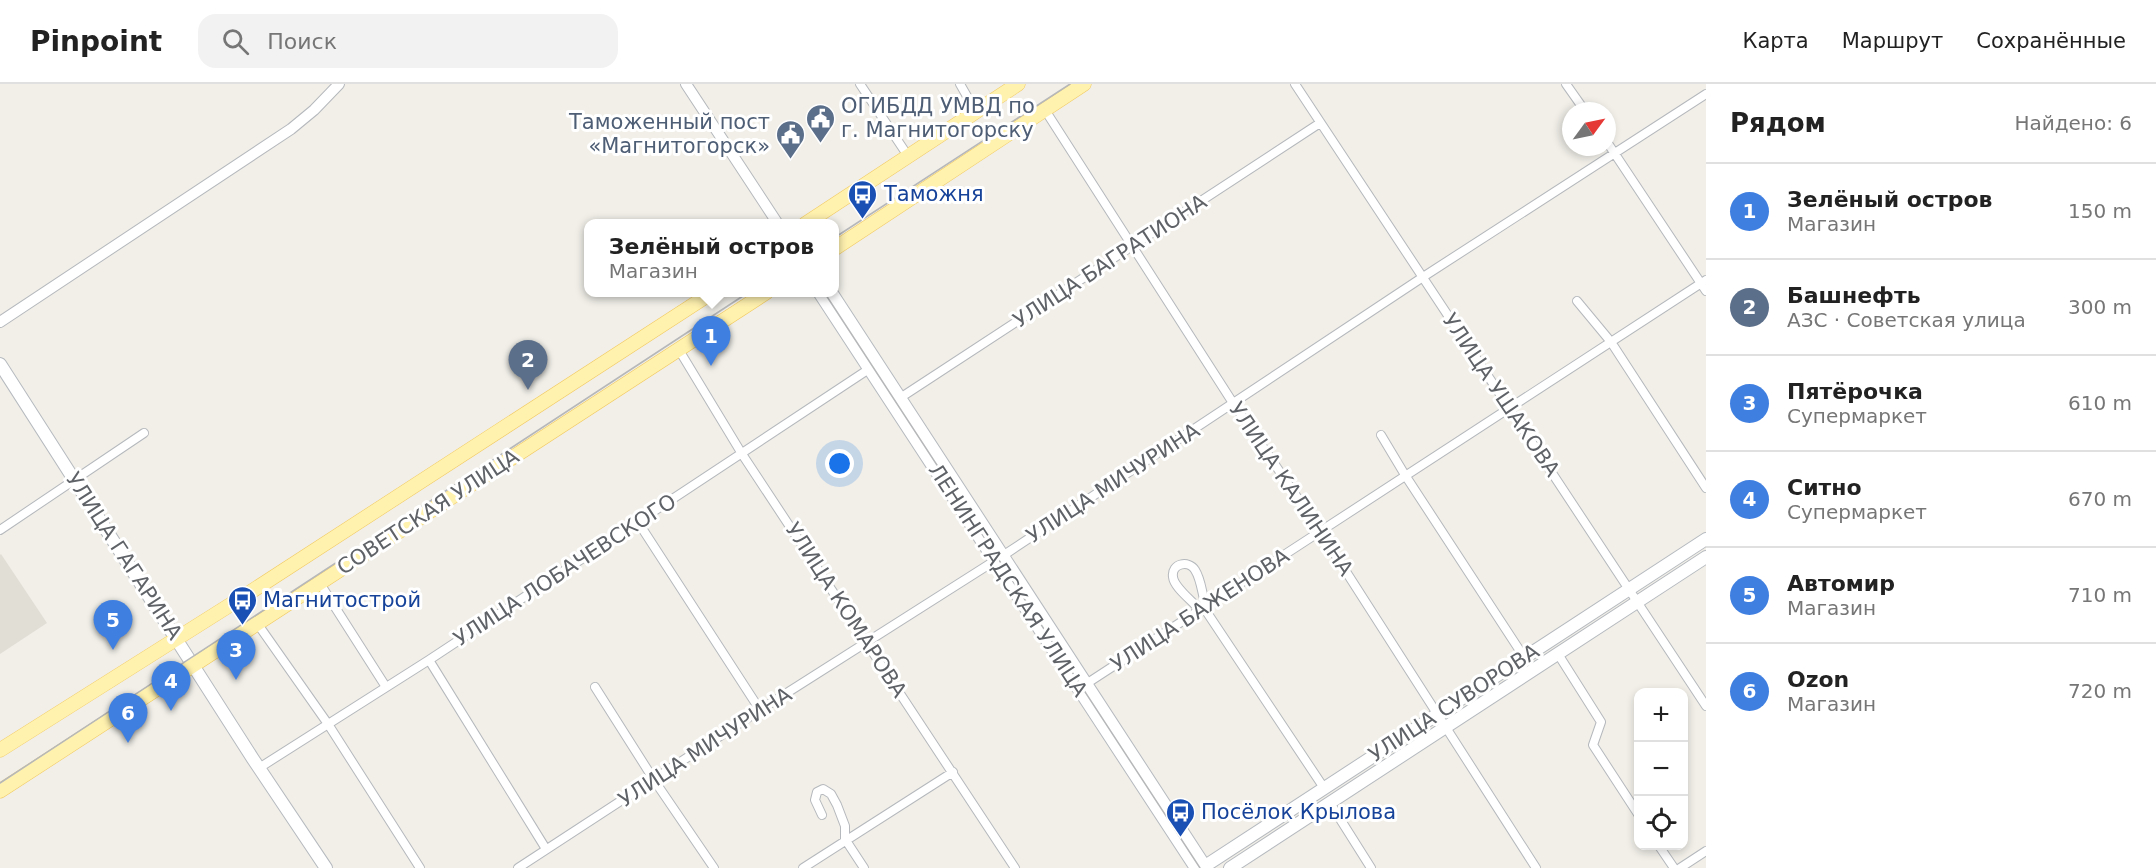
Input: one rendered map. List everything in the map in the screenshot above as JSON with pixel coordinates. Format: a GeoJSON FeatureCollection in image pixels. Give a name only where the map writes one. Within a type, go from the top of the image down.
{"type":"FeatureCollection","features":[{"type":"Feature","properties":{"kind":"main road"},"geometry":{"type":"LineString","coordinates":[[813,219],[1018,84]]}},
{"type":"Feature","properties":{"kind":"main road"},"geometry":{"type":"LineString","coordinates":[[839,246],[1084,84]]}},
{"type":"Feature","properties":{"kind":"main road","name":"СОВЕТСКАЯ УЛИЦА"},"geometry":{"type":"LineString","coordinates":[[0,750],[177,639],[706,297]]}},
{"type":"Feature","properties":{"kind":"main road","name":"СОВЕТСКАЯ УЛИЦА"},"geometry":{"type":"LineString","coordinates":[[0,791],[759,297]]}},
{"type":"Feature","properties":{"kind":"main road","name":"ЛЕНИНГРАДСКАЯ УЛИЦА"},"geometry":{"type":"LineString","coordinates":[[822,297],[869,369],[1086,684],[1202,868]]}},
{"type":"Feature","properties":{"kind":"main road","name":"ЛЕНИНГРАДСКАЯ УЛИЦА"},"geometry":{"type":"LineString","coordinates":[[834,297],[999,558],[1202,868]]}},
{"type":"Feature","properties":{"kind":"main road","name":"УЛИЦА ГАГАРИНА"},"geometry":{"type":"LineString","coordinates":[[0,364],[326,868]]}},
{"type":"Feature","properties":{"kind":"main road","name":"УЛИЦА СУВОРОВА"},"geometry":{"type":"LineString","coordinates":[[1202,868],[1706,538]]}},
{"type":"Feature","properties":{"kind":"main road","name":"УЛИЦА СУВОРОВА"},"geometry":{"type":"LineString","coordinates":[[1230,868],[1706,557]]}},
{"type":"Feature","properties":{"kind":"street"},"geometry":{"type":"LineString","coordinates":[[0,322],[291,129],[314,110],[339,84]]}},
{"type":"Feature","properties":{"kind":"street"},"geometry":{"type":"LineString","coordinates":[[860,84],[908,156]]}},
{"type":"Feature","properties":{"kind":"street"},"geometry":{"type":"LineString","coordinates":[[960,84],[976,112]]}},
{"type":"Feature","properties":{"kind":"street"},"geometry":{"type":"LineString","coordinates":[[1566,84],[1579,102]]}},
{"type":"Feature","properties":{"kind":"street"},"geometry":{"type":"LineString","coordinates":[[689,85],[775,219]]}},
{"type":"Feature","properties":{"kind":"street","name":"УЛИЦА УШАКОВА"},"geometry":{"type":"LineString","coordinates":[[1299,86],[1320,123],[1706,706]]}},
{"type":"Feature","properties":{"kind":"street","name":"УЛИЦА МИЧУРИНА"},"geometry":{"type":"LineString","coordinates":[[1616,151],[1706,94]]}},
{"type":"Feature","properties":{"kind":"street","name":"УЛИЦА КАЛИНИНА"},"geometry":{"type":"LineString","coordinates":[[1045,110],[1233,403],[1320,531],[1536,868]]}},
{"type":"Feature","properties":{"kind":"street","name":"УЛИЦА БАГРАТИОНА"},"geometry":{"type":"LineString","coordinates":[[900,398],[1320,123]]}},
{"type":"Feature","properties":{"kind":"street"},"geometry":{"type":"LineString","coordinates":[[1616,155],[1704,285]]}},
{"type":"Feature","properties":{"kind":"street","name":"УЛИЦА МИЧУРИНА"},"geometry":{"type":"LineString","coordinates":[[518,868],[999,558],[1608,156]]}},
{"type":"Feature","properties":{"kind":"street","name":"УЛИЦА БАЖЕНОВА"},"geometry":{"type":"LineString","coordinates":[[1086,684],[1509,407],[1704,285]]}},
{"type":"Feature","properties":{"kind":"street"},"geometry":{"type":"LineString","coordinates":[[1577,301],[1611,342],[1706,488]]}},
{"type":"Feature","properties":{"kind":"street","name":"УЛИЦА КОМАРОВА"},"geometry":{"type":"LineString","coordinates":[[679,350],[742,454],[1015,868]]}},
{"type":"Feature","properties":{"kind":"street","name":"УЛИЦА ЛОБАЧЕВСКОГО"},"geometry":{"type":"LineString","coordinates":[[260,768],[429,660],[869,369]]}},
{"type":"Feature","properties":{"kind":"street"},"geometry":{"type":"LineString","coordinates":[[0,530],[144,433]]}},
{"type":"Feature","properties":{"kind":"street"},"geometry":{"type":"LineString","coordinates":[[1381,435],[1524,657]]}},
{"type":"Feature","properties":{"kind":"street"},"geometry":{"type":"LineString","coordinates":[[638,522],[760,710]]}},
{"type":"Feature","properties":{"kind":"street"},"geometry":{"type":"LineString","coordinates":[[1204,608],[1197,607],[1176,583],[1172,576],[1178,564],[1184,563],[1196,571],[1205,603],[1204,608],[1324,788]]}},
{"type":"Feature","properties":{"kind":"street"},"geometry":{"type":"LineString","coordinates":[[319,582],[386,687]]}},
{"type":"Feature","properties":{"kind":"street"},"geometry":{"type":"LineString","coordinates":[[257,623],[328,724],[420,868]]}},
{"type":"Feature","properties":{"kind":"street"},"geometry":{"type":"LineString","coordinates":[[1558,654],[1601,722],[1593,746],[1634,808]]}},
{"type":"Feature","properties":{"kind":"street"},"geometry":{"type":"LineString","coordinates":[[429,660],[546,849]]}},
{"type":"Feature","properties":{"kind":"street"},"geometry":{"type":"LineString","coordinates":[[595,687],[714,868]]}},
{"type":"Feature","properties":{"kind":"street"},"geometry":{"type":"LineString","coordinates":[[803,868],[953,772]]}},
{"type":"Feature","properties":{"kind":"street"},"geometry":{"type":"LineString","coordinates":[[822,815],[815,801],[817,792],[823,789],[831,794],[837,805],[845,826],[845,839],[864,868]]}},
{"type":"Feature","properties":{"kind":"street"},"geometry":{"type":"LineString","coordinates":[[1330,803],[1371,868]]}},
{"type":"Feature","properties":{"kind":"street"},"geometry":{"type":"LineString","coordinates":[[1662,850],[1674,868]]}},
{"type":"Feature","properties":{"kind":"street"},"geometry":{"type":"LineString","coordinates":[[1680,868],[1706,851]]}},
{"type":"Feature","properties":{"kind":"shaded area"},"geometry":{"type":"Polygon","coordinates":[[[0,555],[47,623],[0,654],[0,555]]]}},
{"type":"Feature","properties":{"kind":"tram line"},"geometry":{"type":"LineString","coordinates":[[839,235],[1070,84]]}},
{"type":"Feature","properties":{"kind":"tram line"},"geometry":{"type":"LineString","coordinates":[[0,783],[741,297]]}},
{"type":"Feature","properties":{"kind":"tram line"},"geometry":{"type":"LineString","coordinates":[[827,297],[1200,868]]}},
{"type":"Feature","properties":{"kind":"place","name":"ОГИБДД УМВД по г. Магнитогорску"},"geometry":{"type":"Point","coordinates":[820,144]}},
{"type":"Feature","properties":{"kind":"place","name":"Таможенный пост «Магнитогорск»"},"geometry":{"type":"Point","coordinates":[791,160]}},
{"type":"Feature","properties":{"kind":"place","name":"Таможня"},"geometry":{"type":"Point","coordinates":[863,220]}},
{"type":"Feature","properties":{"kind":"place","name":"Зелёный остров"},"geometry":{"type":"Point","coordinates":[711,366]}},
{"type":"Feature","properties":{"kind":"place","name":"Башнефть"},"geometry":{"type":"Point","coordinates":[528,390]}},
{"type":"Feature","properties":{"kind":"place","name":"Магнитострой"},"geometry":{"type":"Point","coordinates":[242,626]}},
{"type":"Feature","properties":{"kind":"place","name":"Автомир"},"geometry":{"type":"Point","coordinates":[113,650]}},
{"type":"Feature","properties":{"kind":"place","name":"Пятёрочка"},"geometry":{"type":"Point","coordinates":[236,680]}},
{"type":"Feature","properties":{"kind":"place","name":"Ситно"},"geometry":{"type":"Point","coordinates":[171,711]}},
{"type":"Feature","properties":{"kind":"place","name":"Ozon"},"geometry":{"type":"Point","coordinates":[128,743]}},
{"type":"Feature","properties":{"kind":"place","name":"Посёлок Крылова"},"geometry":{"type":"Point","coordinates":[1180,838]}}]}
